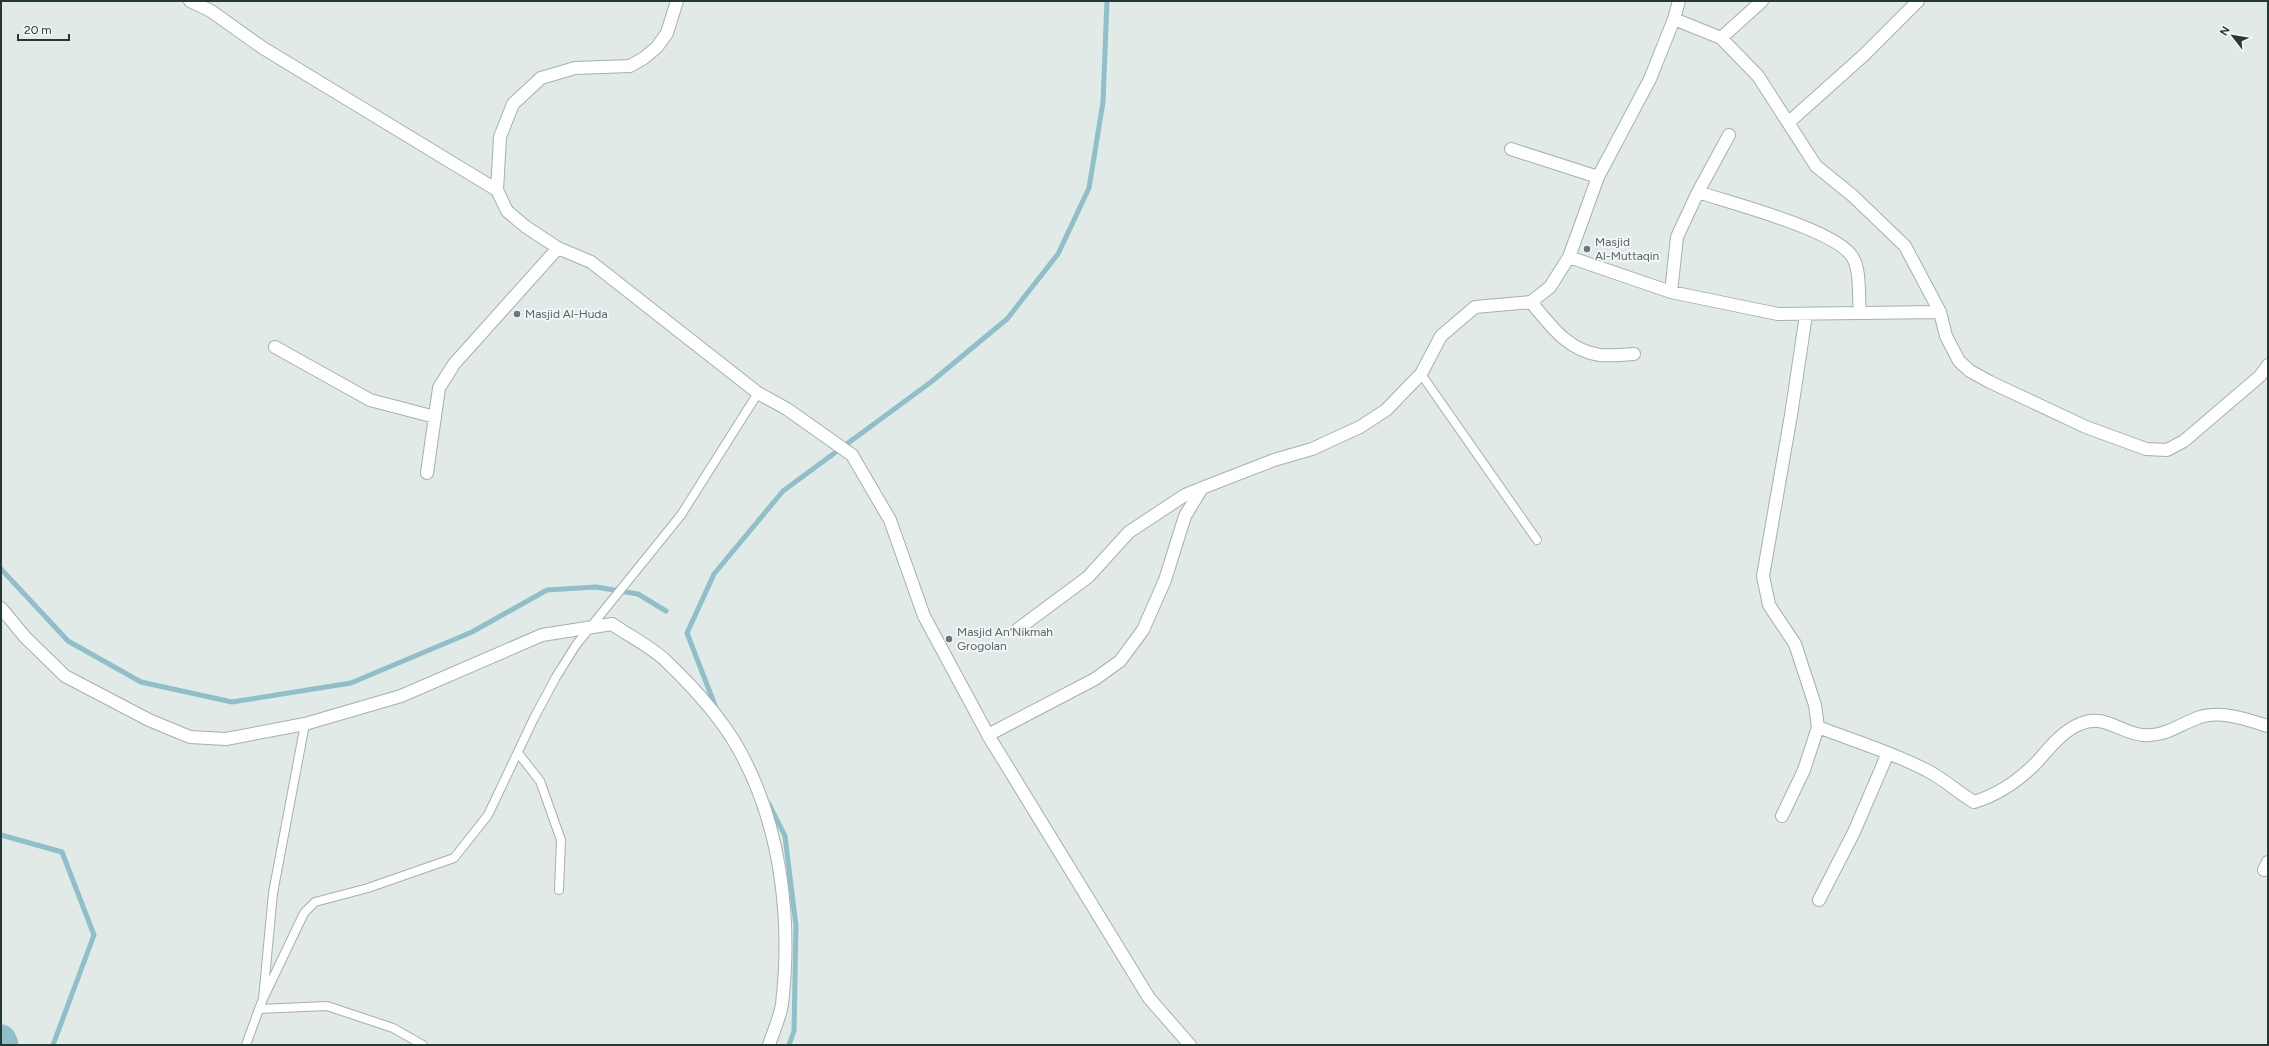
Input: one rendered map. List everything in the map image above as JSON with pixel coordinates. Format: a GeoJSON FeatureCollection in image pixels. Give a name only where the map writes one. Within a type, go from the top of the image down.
{"type":"FeatureCollection","features":[{"type":"Feature","properties":{"kind":"street"},"geometry":{"type":"LineString","coordinates":[[190,1],[210,11],[263,48],[497,190]]}},
{"type":"Feature","properties":{"kind":"street"},"geometry":{"type":"LineString","coordinates":[[677,1],[667,33],[657,47],[644,58],[630,66],[574,68],[541,78],[528,88],[513,104],[500,137],[497,190],[507,211],[526,227],[558,248],[591,262],[758,394],[787,409],[852,455],[890,520],[924,616],[988,735],[1149,998],[1190,1045]]}},
{"type":"Feature","properties":{"kind":"street"},"geometry":{"type":"LineString","coordinates":[[1018,629],[1088,577],[1129,532],[1185,495],[1274,460],[1312,449],[1360,427],[1386,410],[1421,374],[1441,336],[1475,307],[1531,302],[1550,287],[1569,256],[1598,177],[1650,79],[1674,19],[1679,1]]}},
{"type":"Feature","properties":{"kind":"street"},"geometry":{"type":"LineString","coordinates":[[1721,38],[1762,1]]}},
{"type":"Feature","properties":{"kind":"street"},"geometry":{"type":"LineString","coordinates":[[1789,122],[1864,55],[1918,1]]}},
{"type":"Feature","properties":{"kind":"street"},"geometry":{"type":"LineString","coordinates":[[1674,19],[1721,38],[1758,76],[1816,166],[1853,196],[1906,246],[1940,312],[1946,336],[1960,361],[1970,371],[1990,382],[2086,427],[2146,449],[2168,450],[2184,440],[2260,376],[2268,365]]}},
{"type":"Feature","properties":{"kind":"street"},"geometry":{"type":"LineString","coordinates":[[1671,292],[1678,237],[1698,192],[1729,135]]}},
{"type":"Feature","properties":{"kind":"street"},"geometry":{"type":"LineString","coordinates":[[1511,149],[1598,177]]}},
{"type":"Feature","properties":{"kind":"street"},"geometry":{"type":"LineString","coordinates":[[1698,192],[1825,236],[1848,250],[1856,264],[1860,312]]}},
{"type":"Feature","properties":{"kind":"street"},"geometry":{"type":"LineString","coordinates":[[427,473],[439,388],[454,364],[558,248]]}},
{"type":"Feature","properties":{"kind":"street"},"geometry":{"type":"LineString","coordinates":[[1569,256],[1671,292],[1778,314],[1806,315],[1860,312],[1940,312]]}},
{"type":"Feature","properties":{"kind":"street"},"geometry":{"type":"LineString","coordinates":[[1531,302],[1553,329],[1572,345],[1600,355],[1634,354]]}},
{"type":"Feature","properties":{"kind":"street"},"geometry":{"type":"LineString","coordinates":[[1782,816],[1804,770],[1818,727],[1815,705],[1795,644],[1769,605],[1763,576],[1791,415],[1806,315]]}},
{"type":"Feature","properties":{"kind":"street"},"geometry":{"type":"LineString","coordinates":[[275,347],[370,400],[435,417]]}},
{"type":"Feature","properties":{"kind":"street"},"geometry":{"type":"LineString","coordinates":[[988,735],[1095,679],[1120,660],[1142,630],[1165,580],[1185,516],[1202,488]]}},
{"type":"Feature","properties":{"kind":"street"},"geometry":{"type":"LineString","coordinates":[[1,608],[25,637],[64,676],[149,720],[190,737],[226,739],[305,724],[401,696],[542,634],[594,625],[612,624],[666,660],[704,700],[738,748],[763,801],[780,869],[784,931],[782,1006],[769,1045]]}},
{"type":"Feature","properties":{"kind":"street"},"geometry":{"type":"LineString","coordinates":[[1818,727],[1888,753],[1927,770],[1974,802],[1992,796],[2007,786],[2033,765],[2065,733],[2080,724],[2096,719],[2143,735],[2165,734],[2200,717],[2211,715],[2248,720],[2268,726]]}},
{"type":"Feature","properties":{"kind":"street"},"geometry":{"type":"LineString","coordinates":[[1819,900],[1854,832],[1888,753]]}},
{"type":"Feature","properties":{"kind":"lane"},"geometry":{"type":"LineString","coordinates":[[1421,374],[1467,443],[1537,540]]}},
{"type":"Feature","properties":{"kind":"lane"},"geometry":{"type":"LineString","coordinates":[[246,1045],[263,999],[304,913],[315,902],[368,888],[454,858],[488,815],[556,677],[576,645],[630,582],[681,515],[758,394]]}},
{"type":"Feature","properties":{"kind":"lane"},"geometry":{"type":"LineString","coordinates":[[263,999],[273,893],[305,724]]}},
{"type":"Feature","properties":{"kind":"lane"},"geometry":{"type":"LineString","coordinates":[[518,753],[540,781],[561,840],[559,890]]}},
{"type":"Feature","properties":{"kind":"lane"},"geometry":{"type":"LineString","coordinates":[[259,1009],[326,1006],[393,1028],[423,1045]]}},
{"type":"Feature","properties":{"kind":"waterway"},"geometry":{"type":"LineString","coordinates":[[716,708],[687,633],[714,574],[783,491],[931,382],[1007,319],[1058,254],[1089,188],[1103,102],[1107,1]]}},
{"type":"Feature","properties":{"kind":"waterway"},"geometry":{"type":"LineString","coordinates":[[1,569],[68,641],[141,682],[232,702],[351,683],[472,632],[547,590],[596,587],[638,594],[666,611]]}},
{"type":"Feature","properties":{"kind":"waterway"},"geometry":{"type":"LineString","coordinates":[[769,804],[785,836],[796,926],[794,1031],[789,1045]]}},
{"type":"Feature","properties":{"kind":"waterway"},"geometry":{"type":"LineString","coordinates":[[1,835],[62,852],[94,935],[53,1045]]}},
{"type":"Feature","properties":{"kind":"waterway"},"geometry":{"type":"LineString","coordinates":[[1,1040],[3,1045]]}},
{"type":"Feature","properties":{"kind":"place","name":"Masjid Al-Muttaqin"},"geometry":{"type":"Point","coordinates":[1587,249]}},
{"type":"Feature","properties":{"kind":"place","name":"Masjid Al-Huda"},"geometry":{"type":"Point","coordinates":[517,314]}},
{"type":"Feature","properties":{"kind":"place","name":"Masjid An'Nikmah Grogolan"},"geometry":{"type":"Point","coordinates":[949,639]}}]}
